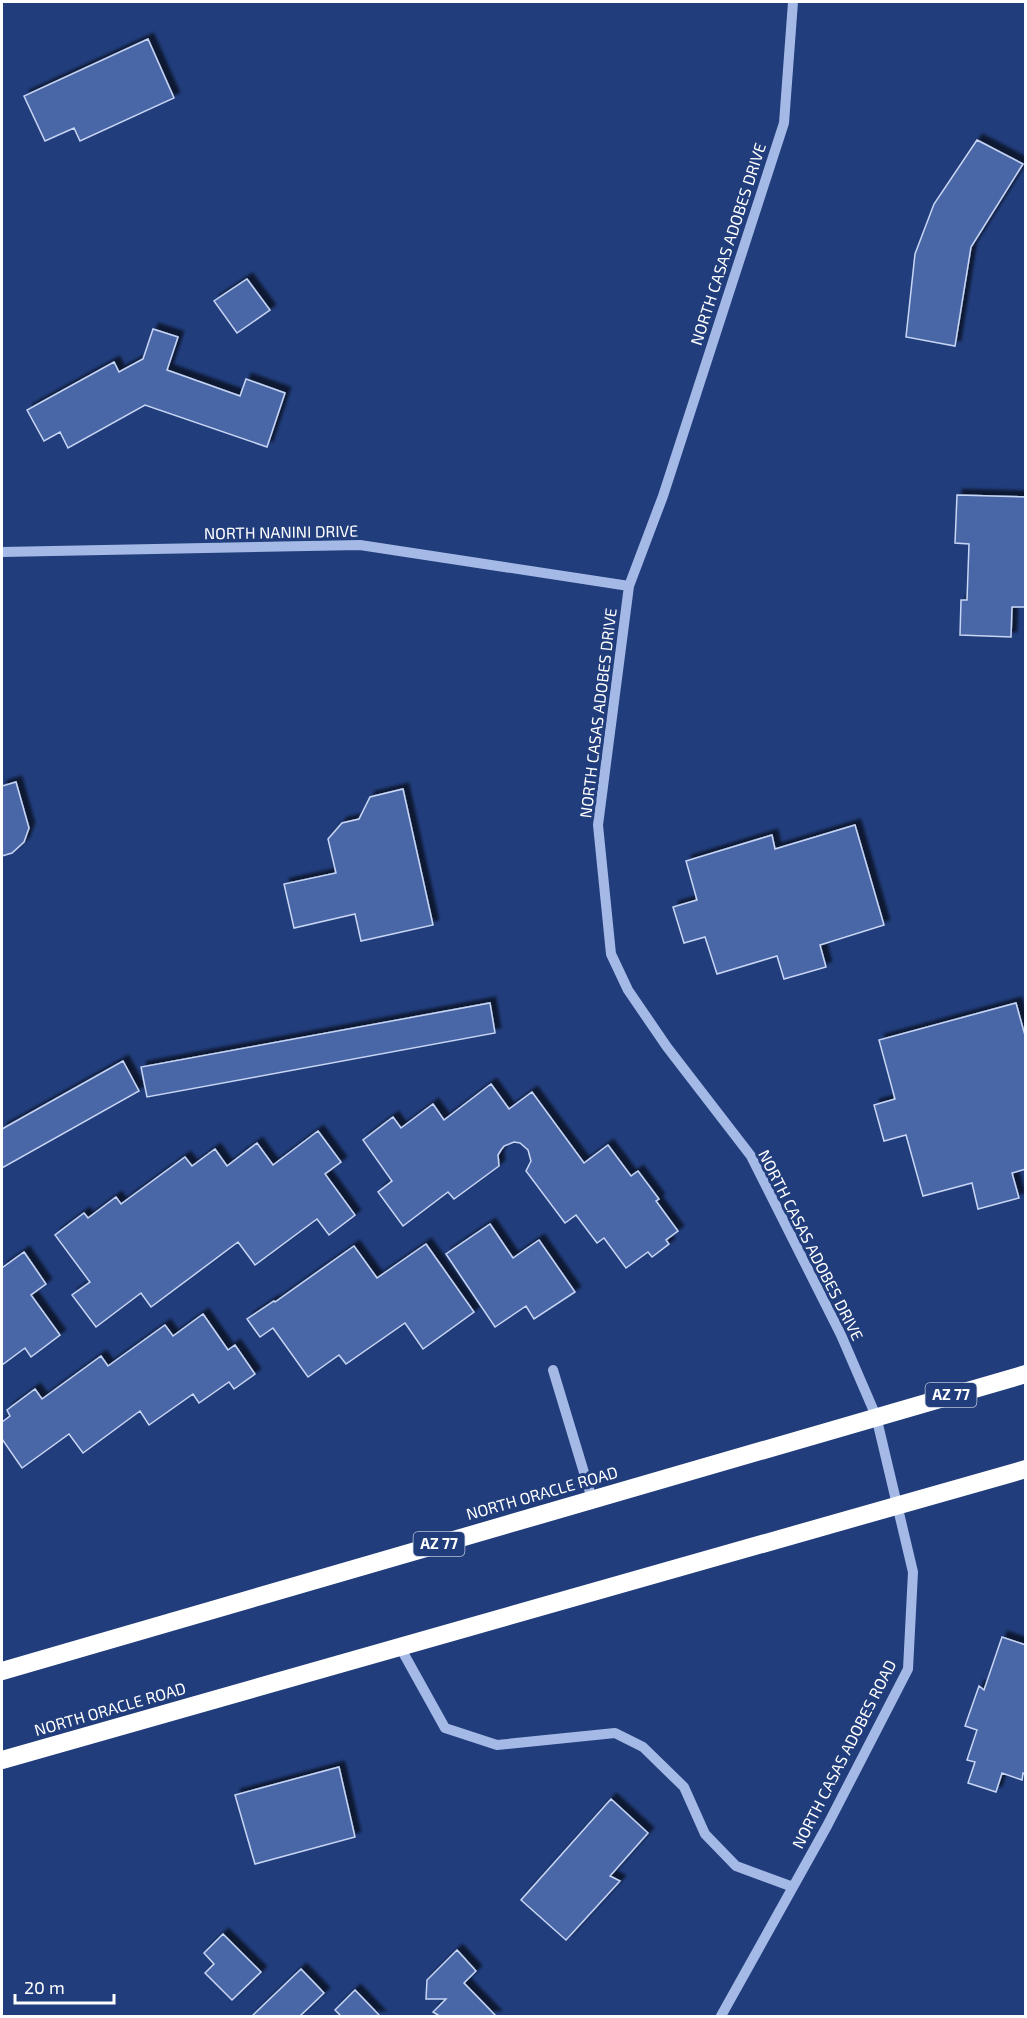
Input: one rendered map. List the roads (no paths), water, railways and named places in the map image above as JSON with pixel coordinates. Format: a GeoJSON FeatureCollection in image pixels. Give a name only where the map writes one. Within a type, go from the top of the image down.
{"type":"FeatureCollection","features":[{"type":"Feature","properties":{"kind":"highway","name":"NORTH ORACLE ROAD"},"geometry":{"type":"LineString","coordinates":[[2,1671],[1026,1374]]}},
{"type":"Feature","properties":{"kind":"highway","name":"NORTH ORACLE ROAD"},"geometry":{"type":"LineString","coordinates":[[2,1760],[1026,1469]]}},
{"type":"Feature","properties":{"kind":"street","name":"NORTH CASAS ADOBES DRIVE"},"geometry":{"type":"LineString","coordinates":[[793,2],[784,123],[663,496],[629,586],[598,825],[610,954],[628,990],[667,1047],[751,1156],[841,1335],[876,1416]]}},
{"type":"Feature","properties":{"kind":"street","name":"NORTH NANINI DRIVE"},"geometry":{"type":"LineString","coordinates":[[2,552],[360,545],[629,586]]}},
{"type":"Feature","properties":{"kind":"street"},"geometry":{"type":"LineString","coordinates":[[553,1370],[592,1499]]}},
{"type":"Feature","properties":{"kind":"street","name":"NORTH CASAS ADOBES ROAD"},"geometry":{"type":"LineString","coordinates":[[722,2016],[908,1669],[913,1572],[876,1416]]}},
{"type":"Feature","properties":{"kind":"street"},"geometry":{"type":"LineString","coordinates":[[400,1647],[445,1728],[497,1745],[615,1733],[643,1747],[684,1787],[705,1834],[736,1866],[793,1887]]}}]}
